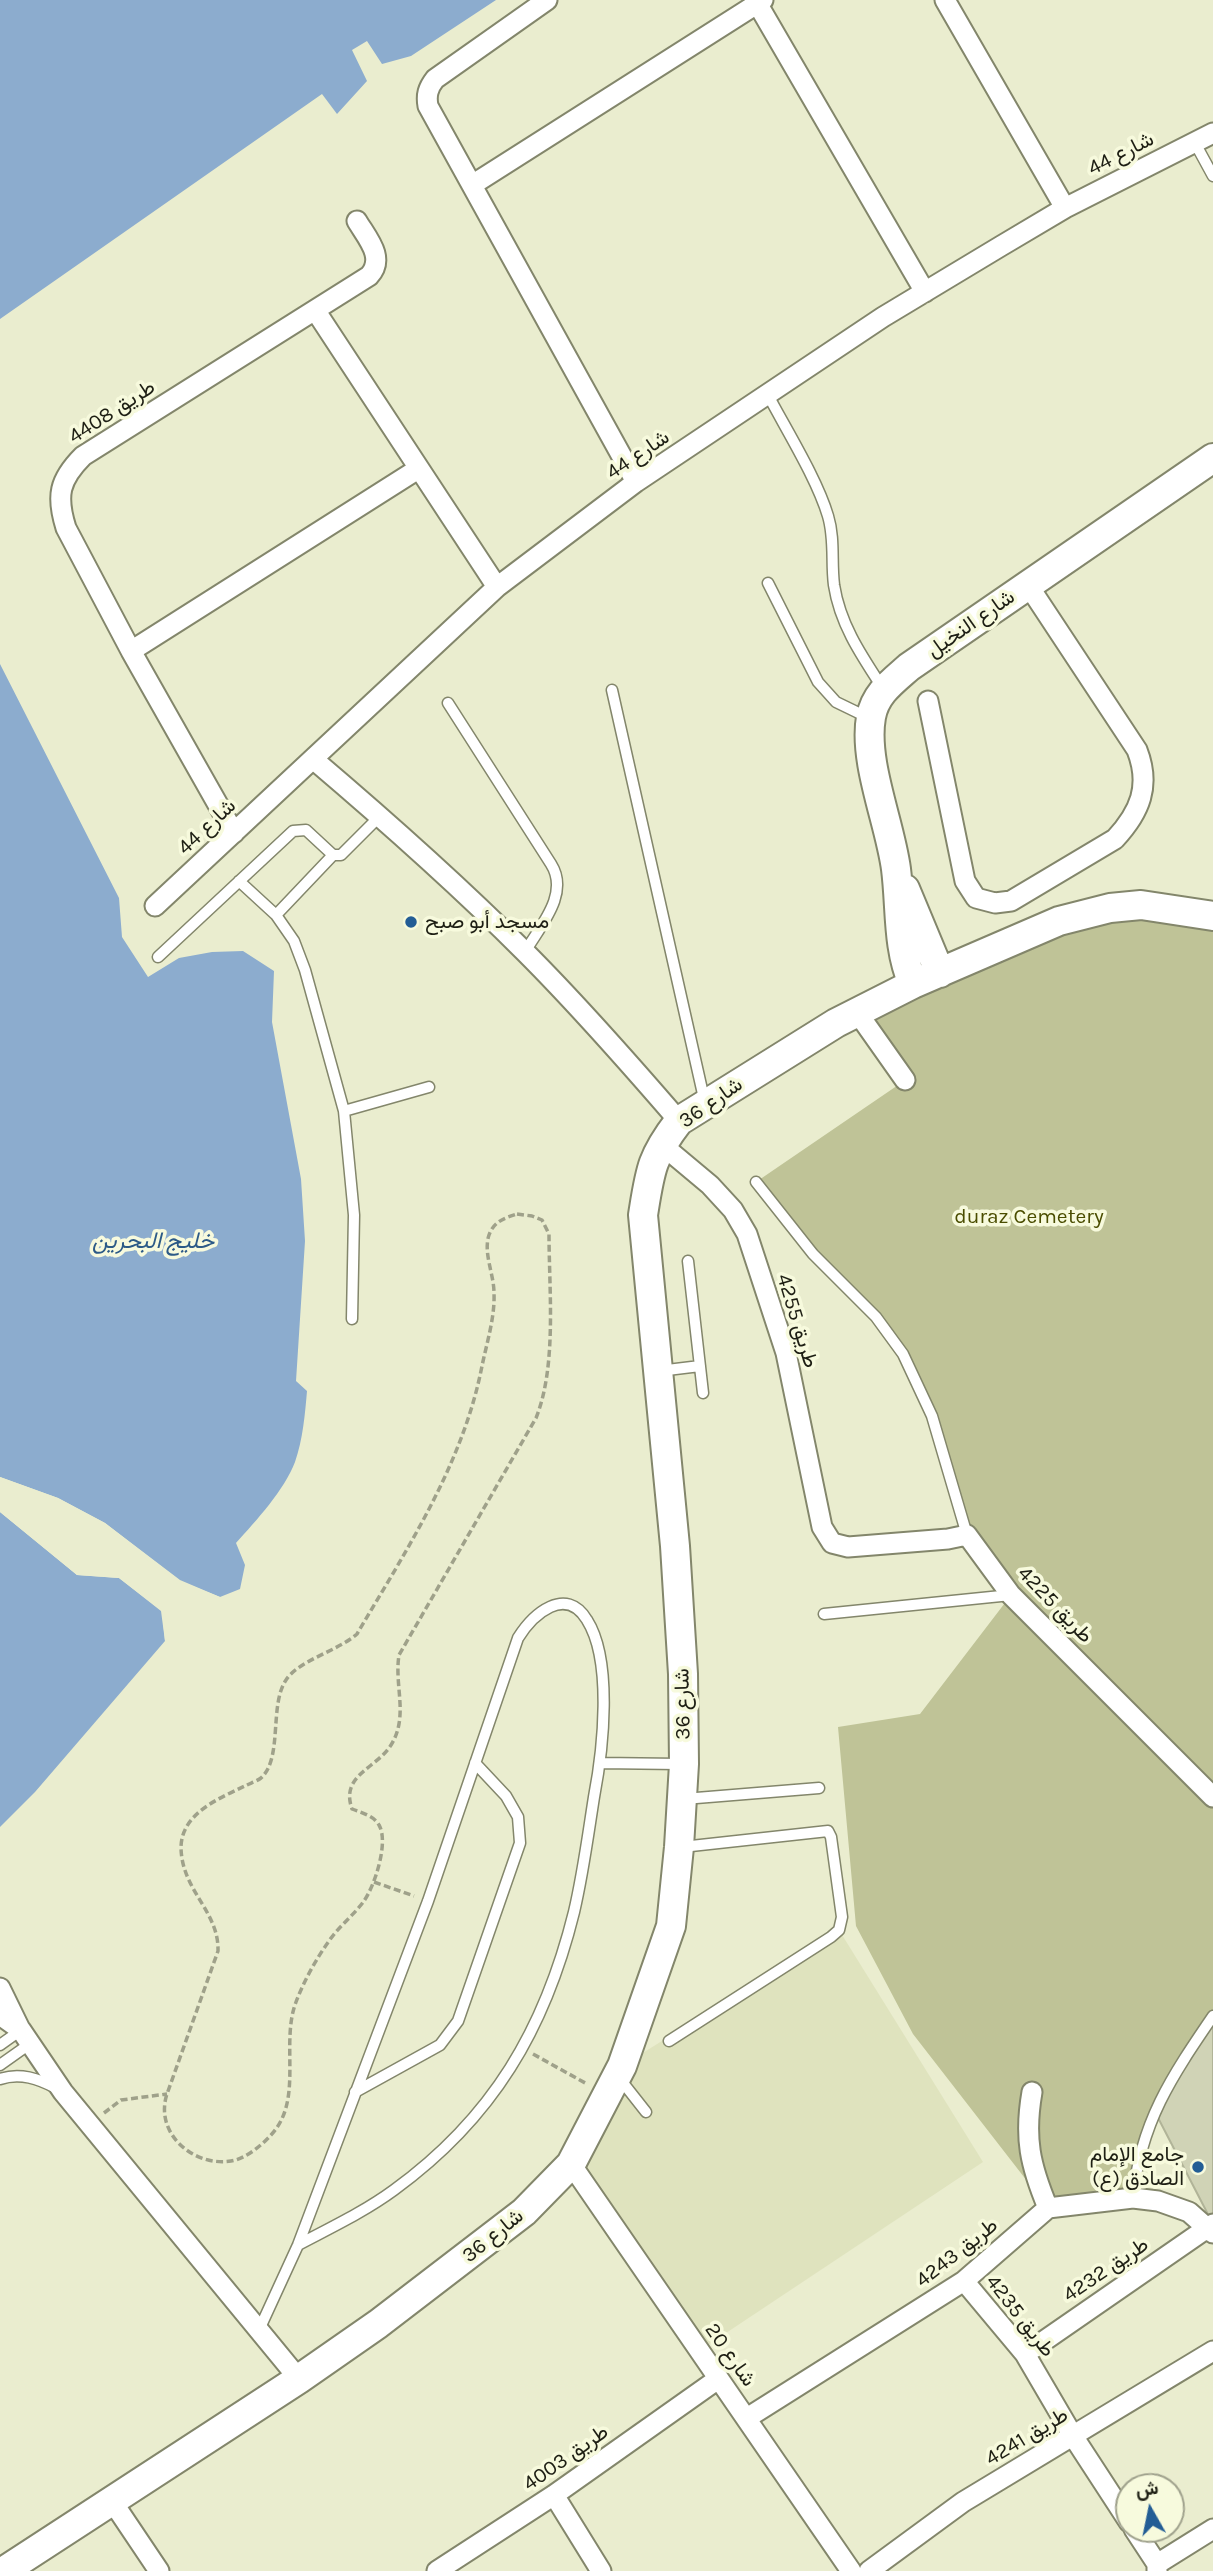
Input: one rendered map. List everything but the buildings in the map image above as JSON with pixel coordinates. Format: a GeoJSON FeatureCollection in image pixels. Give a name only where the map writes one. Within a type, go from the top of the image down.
{"type":"FeatureCollection","features":[{"type":"Feature","properties":{"kind":"street"},"geometry":{"type":"LineString","coordinates":[[547,0],[435,79],[428,90],[428,106],[636,482]]}},
{"type":"Feature","properties":{"kind":"street"},"geometry":{"type":"LineString","coordinates":[[945,0],[1065,208]]}},
{"type":"Feature","properties":{"kind":"street"},"geometry":{"type":"LineString","coordinates":[[471,185],[760,2],[925,292]]}},
{"type":"Feature","properties":{"kind":"street","name":"شارع 44"},"geometry":{"type":"LineString","coordinates":[[155,906],[497,587],[636,482],[883,317],[1065,208],[1213,133]]}},
{"type":"Feature","properties":{"kind":"street","name":"طريق 4408"},"geometry":{"type":"LineString","coordinates":[[234,833],[131,651],[66,528],[60,509],[61,489],[69,470],[83,456],[369,276],[376,267],[376,256],[357,221]]}},
{"type":"Feature","properties":{"kind":"street"},"geometry":{"type":"LineString","coordinates":[[315,310],[497,587]]}},
{"type":"Feature","properties":{"kind":"street","name":"شارع النخيل"},"geometry":{"type":"LineString","coordinates":[[870,719],[875,701],[909,667],[1213,458]]}},
{"type":"Feature","properties":{"kind":"street"},"geometry":{"type":"LineString","coordinates":[[131,651],[418,469]]}},
{"type":"Feature","properties":{"kind":"street"},"geometry":{"type":"LineString","coordinates":[[928,701],[965,881],[976,898],[995,903],[1011,901],[1115,839],[1128,824],[1138,809],[1142,793],[1144,777],[1138,750],[1028,585]]}},
{"type":"Feature","properties":{"kind":"street"},"geometry":{"type":"LineString","coordinates":[[870,719],[875,773],[896,867],[902,950],[914,984]]}},
{"type":"Feature","properties":{"kind":"street"},"geometry":{"type":"LineString","coordinates":[[313,759],[380,816],[525,952],[605,1035],[679,1121]]}},
{"type":"Feature","properties":{"kind":"street"},"geometry":{"type":"LineString","coordinates":[[896,867],[940,973]]}},
{"type":"Feature","properties":{"kind":"street","name":"شارع 36"},"geometry":{"type":"LineString","coordinates":[[4,2571],[299,2379],[465,2259],[524,2212],[571,2164],[612,2085],[671,1926],[684,1764],[683,1674],[675,1546],[643,1215],[650,1170],[661,1144],[679,1121],[705,1103],[836,1023],[914,984],[1059,921],[1110,908],[1140,905],[1213,916]]}},
{"type":"Feature","properties":{"kind":"street"},"geometry":{"type":"LineString","coordinates":[[857,1012],[905,1080]]}},
{"type":"Feature","properties":{"kind":"street","name":"طريق 4255"},"geometry":{"type":"LineString","coordinates":[[661,1144],[710,1185],[733,1210],[747,1234],[786,1353],[822,1527],[832,1543],[848,1547],[967,1535]]}},
{"type":"Feature","properties":{"kind":"street","name":"طريق 4225"},"geometry":{"type":"LineString","coordinates":[[967,1535],[1011,1595],[1213,1797]]}},
{"type":"Feature","properties":{"kind":"street"},"geometry":{"type":"LineString","coordinates":[[0,1988],[26,2037],[64,2092],[299,2379]]}},
{"type":"Feature","properties":{"kind":"street"},"geometry":{"type":"LineString","coordinates":[[0,2015],[26,2037]]}},
{"type":"Feature","properties":{"kind":"street"},"geometry":{"type":"LineString","coordinates":[[1032,2092],[1027,2120],[1028,2149],[1048,2208],[1133,2198],[1158,2201],[1189,2212],[1212,2228]]}},
{"type":"Feature","properties":{"kind":"street","name":"شارع 20"},"geometry":{"type":"LineString","coordinates":[[571,2164],[851,2571]]}},
{"type":"Feature","properties":{"kind":"street","name":"طريق 4243"},"geometry":{"type":"LineString","coordinates":[[747,2418],[964,2281],[1048,2208]]}},
{"type":"Feature","properties":{"kind":"street","name":"طريق 4232"},"geometry":{"type":"LineString","coordinates":[[1024,2354],[1212,2228]]}},
{"type":"Feature","properties":{"kind":"street","name":"طريق 4235"},"geometry":{"type":"LineString","coordinates":[[964,2281],[1024,2354],[1115,2500]]}},
{"type":"Feature","properties":{"kind":"street","name":"طريق 4241"},"geometry":{"type":"LineString","coordinates":[[869,2571],[963,2502],[1213,2351]]}},
{"type":"Feature","properties":{"kind":"street","name":"طريق 4003"},"geometry":{"type":"LineString","coordinates":[[437,2571],[554,2495],[718,2379]]}},
{"type":"Feature","properties":{"kind":"street"},"geometry":{"type":"LineString","coordinates":[[554,2495],[601,2571]]}},
{"type":"Feature","properties":{"kind":"street"},"geometry":{"type":"LineString","coordinates":[[112,2501],[159,2571]]}},
{"type":"Feature","properties":{"kind":"street"},"geometry":{"type":"LineString","coordinates":[[1142,2543],[1157,2567],[1213,2529]]}},
{"type":"Feature","properties":{"kind":"lane"},"geometry":{"type":"LineString","coordinates":[[1195,143],[1213,176]]}},
{"type":"Feature","properties":{"kind":"lane"},"geometry":{"type":"LineString","coordinates":[[768,395],[828,516],[832,534],[835,589],[845,626],[884,690]]}},
{"type":"Feature","properties":{"kind":"lane"},"geometry":{"type":"LineString","coordinates":[[768,583],[818,682],[846,709],[870,719]]}},
{"type":"Feature","properties":{"kind":"lane"},"geometry":{"type":"LineString","coordinates":[[612,691],[705,1103]]}},
{"type":"Feature","properties":{"kind":"lane"},"geometry":{"type":"LineString","coordinates":[[448,703],[558,878],[556,899],[525,952]]}},
{"type":"Feature","properties":{"kind":"lane"},"geometry":{"type":"LineString","coordinates":[[276,915],[333,855],[344,853],[380,816]]}},
{"type":"Feature","properties":{"kind":"lane"},"geometry":{"type":"LineString","coordinates":[[158,957],[297,829],[306,830],[333,855]]}},
{"type":"Feature","properties":{"kind":"lane"},"geometry":{"type":"LineString","coordinates":[[239,881],[276,915],[294,941],[344,1111],[354,1215],[352,1318]]}},
{"type":"Feature","properties":{"kind":"lane"},"geometry":{"type":"LineString","coordinates":[[344,1111],[429,1087]]}},
{"type":"Feature","properties":{"kind":"lane"},"geometry":{"type":"LineString","coordinates":[[756,1182],[813,1254],[876,1317],[903,1354],[932,1416],[967,1535]]}},
{"type":"Feature","properties":{"kind":"lane"},"geometry":{"type":"LineString","coordinates":[[688,1261],[703,1394]]}},
{"type":"Feature","properties":{"kind":"lane"},"geometry":{"type":"LineString","coordinates":[[658,1371],[700,1366]]}},
{"type":"Feature","properties":{"kind":"lane"},"geometry":{"type":"LineString","coordinates":[[824,1614],[1011,1595]]}},
{"type":"Feature","properties":{"kind":"lane"},"geometry":{"type":"LineString","coordinates":[[258,2330],[298,2245],[428,1901],[518,1638],[534,1617],[557,1604],[568,1604],[582,1611],[593,1629],[603,1699],[604,1731],[575,1909],[549,1992],[522,2048],[490,2100],[461,2134],[428,2165],[392,2192],[354,2216],[298,2245]]}},
{"type":"Feature","properties":{"kind":"lane"},"geometry":{"type":"LineString","coordinates":[[355,2092],[440,2045],[458,2021],[520,1843],[518,1816],[506,1796],[475,1763]]}},
{"type":"Feature","properties":{"kind":"lane"},"geometry":{"type":"LineString","coordinates":[[600,1763],[684,1764]]}},
{"type":"Feature","properties":{"kind":"lane"},"geometry":{"type":"LineString","coordinates":[[682,1799],[820,1788]]}},
{"type":"Feature","properties":{"kind":"lane"},"geometry":{"type":"LineString","coordinates":[[669,2041],[831,1937],[839,1930],[842,1917],[828,1831],[679,1847]]}},
{"type":"Feature","properties":{"kind":"lane"},"geometry":{"type":"LineString","coordinates":[[1133,2198],[1139,2161],[1154,2110],[1169,2081],[1213,2016]]}},
{"type":"Feature","properties":{"kind":"lane"},"geometry":{"type":"LineString","coordinates":[[0,2045],[26,2037]]}},
{"type":"Feature","properties":{"kind":"lane"},"geometry":{"type":"LineString","coordinates":[[0,2065],[26,2037]]}},
{"type":"Feature","properties":{"kind":"lane"},"geometry":{"type":"LineString","coordinates":[[0,2078],[24,2076],[64,2092]]}},
{"type":"Feature","properties":{"kind":"lane"},"geometry":{"type":"LineString","coordinates":[[612,2085],[646,2112]]}},
{"type":"Feature","properties":{"kind":"path"},"geometry":{"type":"LineString","coordinates":[[517,1214],[542,1220],[549,1234],[548,1347],[544,1397],[536,1418],[399,1655],[397,1671],[401,1718],[390,1747],[358,1776],[351,1787],[349,1799],[352,1810],[373,1818],[380,1826],[384,1843],[374,1882],[366,1899],[330,1940],[296,2003],[290,2025],[289,2085],[285,2112],[272,2134],[254,2150],[233,2161],[206,2161],[183,2148],[167,2127],[164,2113],[167,2094],[218,1951],[218,1937],[213,1922],[194,1893],[184,1871],[181,1845],[186,1827],[200,1810],[262,1777],[272,1752],[280,1694],[286,1679],[298,1669],[347,1643],[357,1634],[431,1508],[475,1405],[493,1312],[494,1292],[487,1248],[488,1237],[494,1225],[504,1218],[517,1214]]}},
{"type":"Feature","properties":{"kind":"path"},"geometry":{"type":"LineString","coordinates":[[374,1882],[428,1901]]}},
{"type":"Feature","properties":{"kind":"path"},"geometry":{"type":"LineString","coordinates":[[522,2048],[612,2085]]}},
{"type":"Feature","properties":{"kind":"path"},"geometry":{"type":"LineString","coordinates":[[98,2117],[121,2100],[167,2094]]}},
{"type":"Feature","properties":{"kind":"shaded area"},"geometry":{"type":"Polygon","coordinates":[[[839,1930],[983,2162],[699,2351],[571,2164],[622,2066],[839,1930]]]}},
{"type":"Feature","properties":{"kind":"green space","name":"duraz Cemetery"},"geometry":{"type":"Polygon","coordinates":[[[1141,905],[1213,921],[1213,2017],[1154,2110],[1133,2198],[1048,2208],[913,2034],[856,1926],[838,1727],[920,1714],[1011,1595],[967,1535],[944,1455],[903,1354],[756,1182],[904,1081],[857,1012],[1141,905]]]}},
{"type":"Feature","properties":{"kind":"water"},"geometry":{"type":"Polygon","coordinates":[[[0,0],[496,0],[411,56],[382,64],[367,41],[352,50],[367,81],[337,114],[322,94],[0,319],[0,0]]]}},
{"type":"Feature","properties":{"kind":"water","name":"خليج البحرين"},"geometry":{"type":"Polygon","coordinates":[[[0,664],[119,898],[122,937],[148,977],[179,958],[212,952],[243,951],[274,971],[272,1022],[301,1179],[305,1241],[296,1381],[307,1391],[302,1435],[295,1462],[277,1494],[236,1543],[245,1565],[240,1589],[220,1597],[180,1581],[105,1523],[58,1498],[0,1477],[0,664]]]}},
{"type":"Feature","properties":{"kind":"water"},"geometry":{"type":"Polygon","coordinates":[[[0,1512],[77,1575],[119,1578],[162,1611],[165,1641],[35,1792],[0,1827],[0,1512]]]}},
{"type":"Feature","properties":{"kind":"pier"},"geometry":{"type":"Polygon","coordinates":[[[0,1477],[58,1498],[105,1523],[180,1580],[220,1597],[217,1599],[178,1584],[104,1526],[57,1501],[0,1481],[0,1477]]]}},
{"type":"Feature","properties":{"kind":"pier"},"geometry":{"type":"Polygon","coordinates":[[[0,1508],[78,1572],[120,1575],[164,1608],[168,1638],[165,1641],[161,1611],[119,1578],[77,1575],[0,1512],[0,1508]]]}},
{"type":"Feature","properties":{"kind":"place","name":"مسجد أبو صبح"},"geometry":{"type":"Point","coordinates":[411,922]}},
{"type":"Feature","properties":{"kind":"place","name":"جامع الإمام الصادق (ع)"},"geometry":{"type":"Point","coordinates":[1198,2167]}}]}
